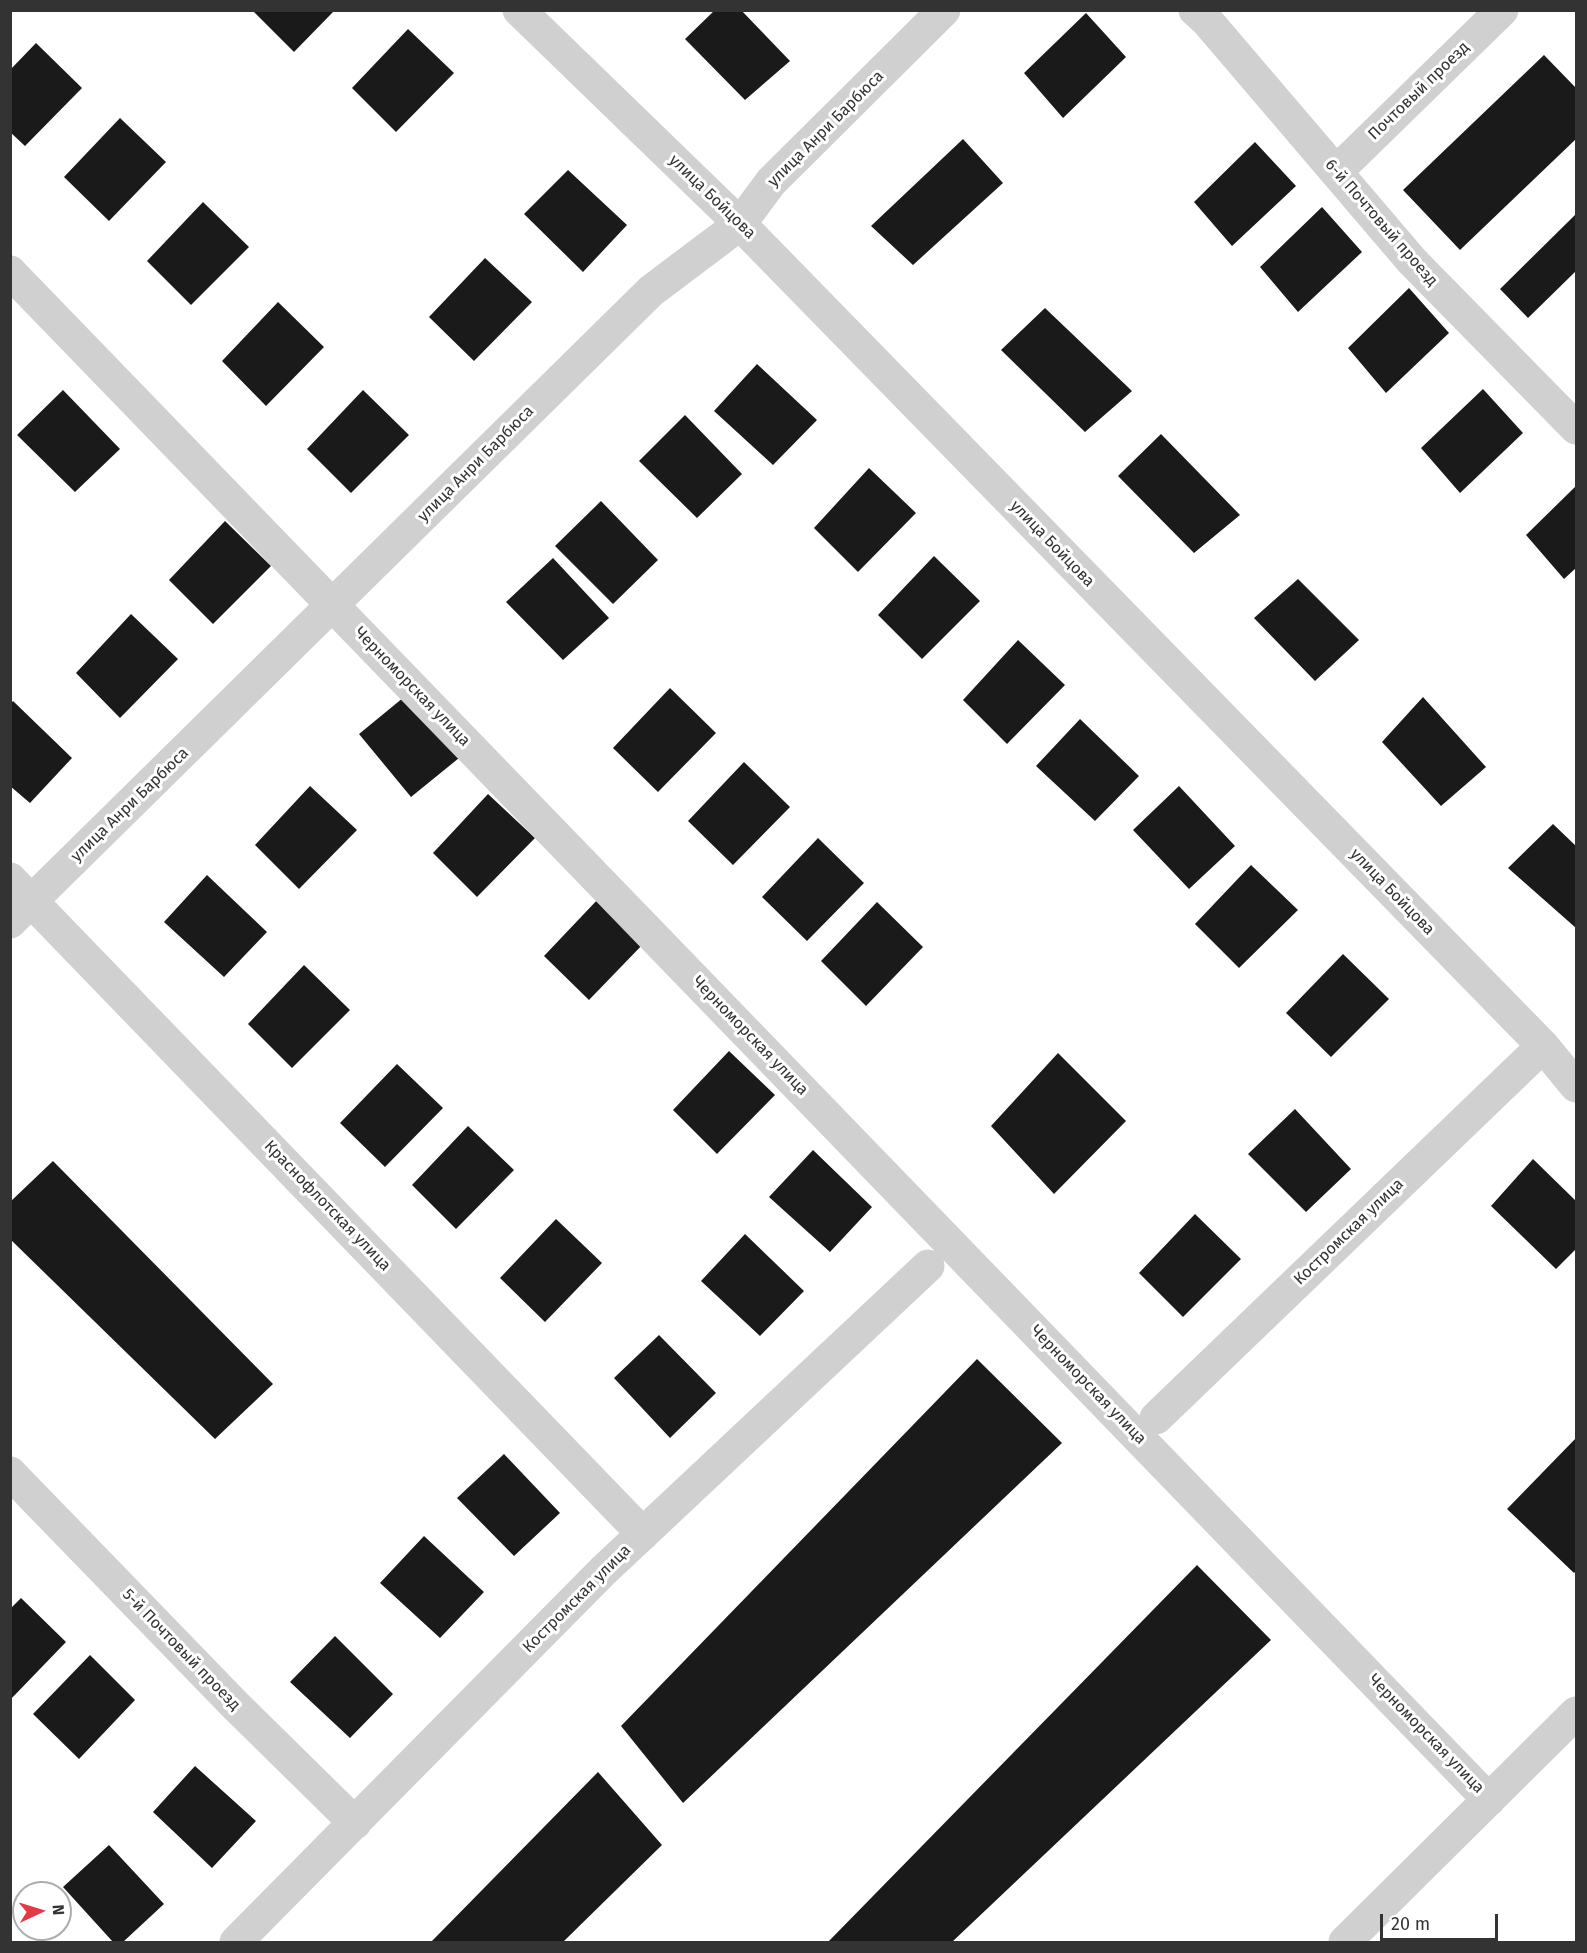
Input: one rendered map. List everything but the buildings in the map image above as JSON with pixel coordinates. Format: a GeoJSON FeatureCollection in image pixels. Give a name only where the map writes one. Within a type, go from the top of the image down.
{"type":"FeatureCollection","features":[{"type":"Feature","properties":{"kind":"street","name":"улица Бойцова"},"geometry":{"type":"LineString","coordinates":[[519,10],[740,224],[1543,1046],[1576,1086]]}},
{"type":"Feature","properties":{"kind":"street","name":"улица Анри Барбюса"},"geometry":{"type":"LineString","coordinates":[[18,901],[334,606],[651,291],[740,224],[771,182],[944,10]]}},
{"type":"Feature","properties":{"kind":"street","name":"6-й Почтовый проезд"},"geometry":{"type":"LineString","coordinates":[[1195,10],[1208,22],[1412,261],[1576,428]]}},
{"type":"Feature","properties":{"kind":"street","name":"Почтовый проезд"},"geometry":{"type":"LineString","coordinates":[[1336,172],[1502,10]]}},
{"type":"Feature","properties":{"kind":"street","name":"Черноморская улица"},"geometry":{"type":"LineString","coordinates":[[10,272],[1489,1800]]}},
{"type":"Feature","properties":{"kind":"street","name":"Краснофлотская улица"},"geometry":{"type":"LineString","coordinates":[[18,901],[642,1534]]}},
{"type":"Feature","properties":{"kind":"street","name":"Костромская улица"},"geometry":{"type":"LineString","coordinates":[[1156,1418],[1543,1046]]}},
{"type":"Feature","properties":{"kind":"street","name":"Костромская улица"},"geometry":{"type":"LineString","coordinates":[[236,1942],[603,1571],[928,1266]]}},
{"type":"Feature","properties":{"kind":"street","name":"5-й Почтовый проезд"},"geometry":{"type":"LineString","coordinates":[[10,1473],[235,1705],[355,1823]]}},
{"type":"Feature","properties":{"kind":"street"},"geometry":{"type":"LineString","coordinates":[[1345,1942],[1576,1713]]}}]}
